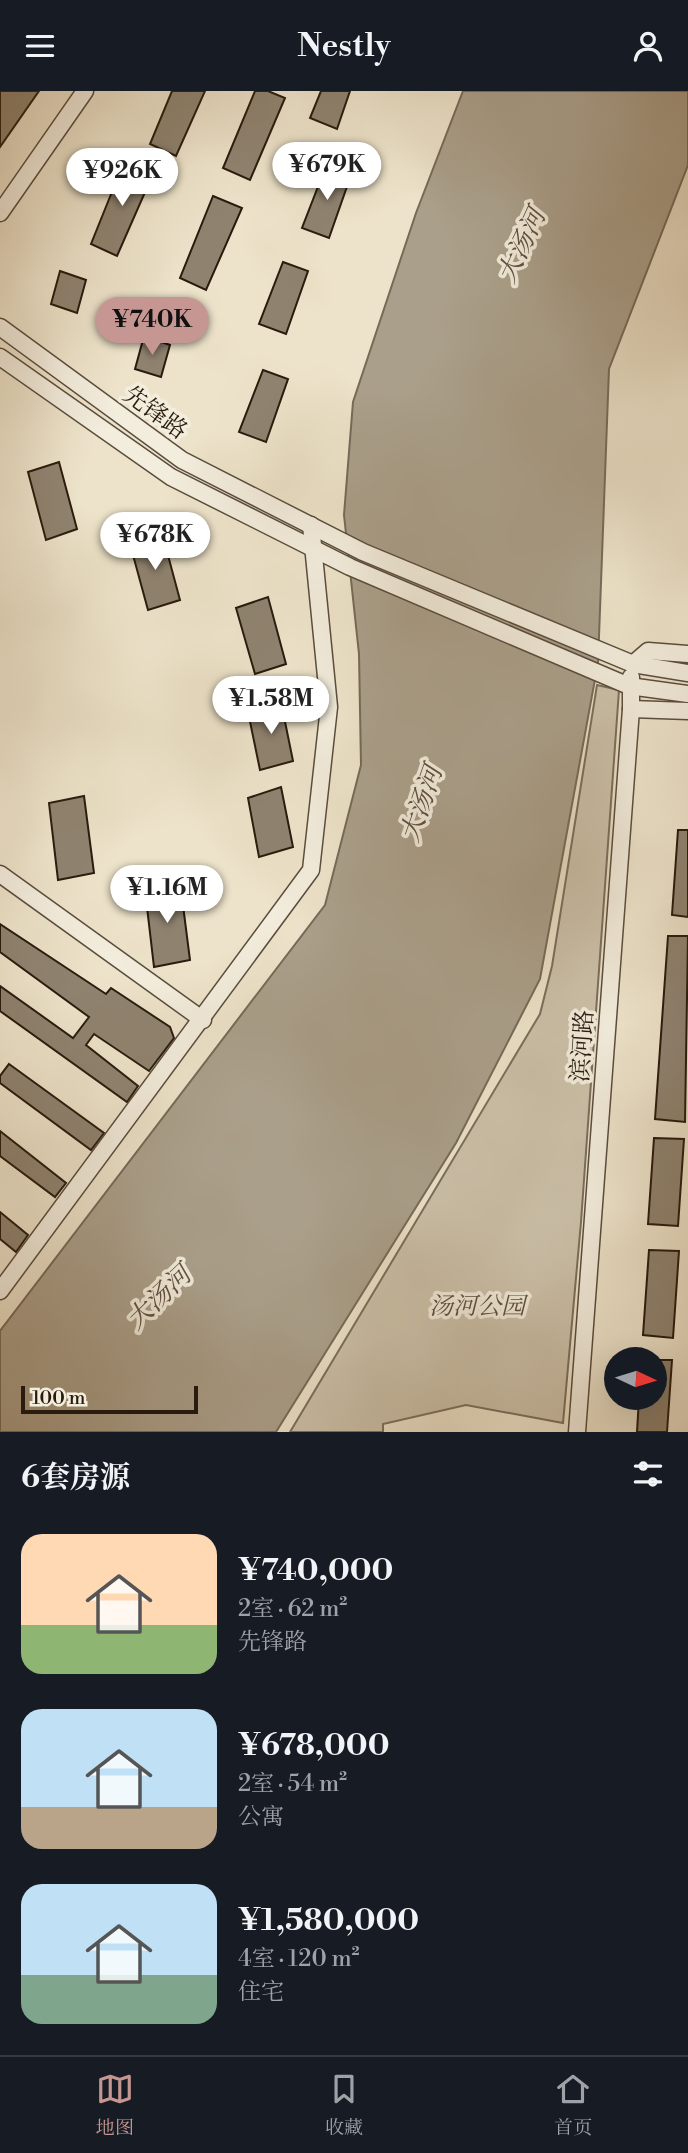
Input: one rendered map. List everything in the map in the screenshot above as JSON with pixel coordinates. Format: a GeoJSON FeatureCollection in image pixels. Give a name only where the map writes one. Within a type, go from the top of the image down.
{"type":"FeatureCollection","features":[{"type":"Feature","properties":{"kind":"street"},"geometry":{"type":"LineString","coordinates":[[0,213],[85,91]]}},
{"type":"Feature","properties":{"kind":"street","name":"先锋路"},"geometry":{"type":"LineString","coordinates":[[0,327],[182,460],[363,552],[633,664],[688,673]]}},
{"type":"Feature","properties":{"kind":"street"},"geometry":{"type":"LineString","coordinates":[[0,358],[171,477],[313,548],[629,686],[688,694]]}},
{"type":"Feature","properties":{"kind":"street"},"geometry":{"type":"LineString","coordinates":[[0,1291],[203,1020],[311,870],[329,707],[312,525]]}},
{"type":"Feature","properties":{"kind":"street"},"geometry":{"type":"LineString","coordinates":[[633,664],[648,651],[688,654]]}},
{"type":"Feature","properties":{"kind":"street","name":"滨河路"},"geometry":{"type":"LineString","coordinates":[[577,1432],[631,709],[629,686],[633,664]]}},
{"type":"Feature","properties":{"kind":"street"},"geometry":{"type":"LineString","coordinates":[[631,709],[688,711]]}},
{"type":"Feature","properties":{"kind":"street"},"geometry":{"type":"LineString","coordinates":[[0,874],[203,1020]]}},
{"type":"Feature","properties":{"kind":"green space","name":"汤河公园"},"geometry":{"type":"Polygon","coordinates":[[[597,685],[619,690],[581,1222],[563,1423],[466,1405],[383,1424],[383,1432],[290,1432],[540,1014],[552,966],[597,685]]]}},
{"type":"Feature","properties":{"kind":"water","name":"大汤河"},"geometry":{"type":"Polygon","coordinates":[[[463,91],[688,91],[688,165],[609,369],[598,663],[540,979],[456,1143],[276,1432],[0,1432],[0,1331],[325,905],[361,765],[359,654],[344,515],[353,402],[416,213],[463,91]]]}},
{"type":"Feature","properties":{"kind":"building"},"geometry":{"type":"Polygon","coordinates":[[[0,91],[39,91],[0,147],[0,91]]]}},
{"type":"Feature","properties":{"kind":"building"},"geometry":{"type":"Polygon","coordinates":[[[172,91],[205,91],[176,156],[150,144],[172,91]]]}},
{"type":"Feature","properties":{"kind":"building"},"geometry":{"type":"Polygon","coordinates":[[[255,91],[268,91],[285,98],[250,180],[223,168],[255,91]]]}},
{"type":"Feature","properties":{"kind":"building"},"geometry":{"type":"Polygon","coordinates":[[[321,91],[350,91],[337,129],[310,118],[321,91]]]}},
{"type":"Feature","properties":{"kind":"building"},"geometry":{"type":"Polygon","coordinates":[[[124,162],[153,174],[117,256],[91,244],[124,162]]]}},
{"type":"Feature","properties":{"kind":"building"},"geometry":{"type":"Polygon","coordinates":[[[326,166],[351,175],[329,238],[302,228],[326,166]]]}},
{"type":"Feature","properties":{"kind":"building"},"geometry":{"type":"Polygon","coordinates":[[[213,196],[242,208],[206,290],[180,278],[213,196]]]}},
{"type":"Feature","properties":{"kind":"building"},"geometry":{"type":"Polygon","coordinates":[[[283,262],[308,271],[286,334],[259,324],[283,262]]]}},
{"type":"Feature","properties":{"kind":"building"},"geometry":{"type":"Polygon","coordinates":[[[60,271],[86,280],[77,313],[51,304],[60,271]]]}},
{"type":"Feature","properties":{"kind":"building"},"geometry":{"type":"Polygon","coordinates":[[[144,336],[170,345],[161,377],[135,369],[144,336]]]}},
{"type":"Feature","properties":{"kind":"building"},"geometry":{"type":"Polygon","coordinates":[[[263,370],[288,379],[266,442],[239,432],[263,370]]]}},
{"type":"Feature","properties":{"kind":"building"},"geometry":{"type":"Polygon","coordinates":[[[59,462],[77,529],[46,540],[28,472],[59,462]]]}},
{"type":"Feature","properties":{"kind":"building"},"geometry":{"type":"Polygon","coordinates":[[[162,533],[180,600],[148,610],[130,544],[162,533]]]}},
{"type":"Feature","properties":{"kind":"building"},"geometry":{"type":"Polygon","coordinates":[[[268,597],[286,664],[255,674],[236,608],[268,597]]]}},
{"type":"Feature","properties":{"kind":"building"},"geometry":{"type":"Polygon","coordinates":[[[281,702],[293,761],[260,770],[248,712],[281,702]]]}},
{"type":"Feature","properties":{"kind":"building"},"geometry":{"type":"Polygon","coordinates":[[[281,787],[293,847],[259,857],[248,798],[281,787]]]}},
{"type":"Feature","properties":{"kind":"building"},"geometry":{"type":"Polygon","coordinates":[[[84,796],[94,873],[58,880],[49,803],[84,796]]]}},
{"type":"Feature","properties":{"kind":"building"},"geometry":{"type":"Polygon","coordinates":[[[678,830],[688,830],[688,917],[672,915],[678,830]]]}},
{"type":"Feature","properties":{"kind":"building"},"geometry":{"type":"Polygon","coordinates":[[[180,882],[190,960],[154,967],[145,890],[180,882]]]}},
{"type":"Feature","properties":{"kind":"building"},"geometry":{"type":"Polygon","coordinates":[[[0,924],[106,994],[111,988],[170,1027],[174,1038],[149,1071],[94,1034],[86,1045],[138,1086],[127,1102],[0,1011],[0,986],[73,1038],[89,1017],[0,952],[0,924]]]}},
{"type":"Feature","properties":{"kind":"building"},"geometry":{"type":"Polygon","coordinates":[[[668,936],[688,936],[685,1122],[655,1119],[668,936]]]}},
{"type":"Feature","properties":{"kind":"building"},"geometry":{"type":"Polygon","coordinates":[[[9,1064],[104,1133],[91,1150],[0,1083],[0,1076],[9,1064]]]}},
{"type":"Feature","properties":{"kind":"building"},"geometry":{"type":"Polygon","coordinates":[[[0,1131],[66,1183],[55,1197],[0,1156],[0,1131]]]}},
{"type":"Feature","properties":{"kind":"building"},"geometry":{"type":"Polygon","coordinates":[[[654,1138],[684,1139],[678,1226],[648,1224],[654,1138]]]}},
{"type":"Feature","properties":{"kind":"building"},"geometry":{"type":"Polygon","coordinates":[[[0,1212],[28,1235],[16,1252],[0,1239],[0,1212]]]}},
{"type":"Feature","properties":{"kind":"building"},"geometry":{"type":"Polygon","coordinates":[[[649,1250],[679,1251],[673,1338],[643,1335],[649,1250]]]}},
{"type":"Feature","properties":{"kind":"building"},"geometry":{"type":"Polygon","coordinates":[[[667,1360],[672,1360],[667,1432],[637,1432],[638,1411],[667,1411],[667,1360]]]}}]}
